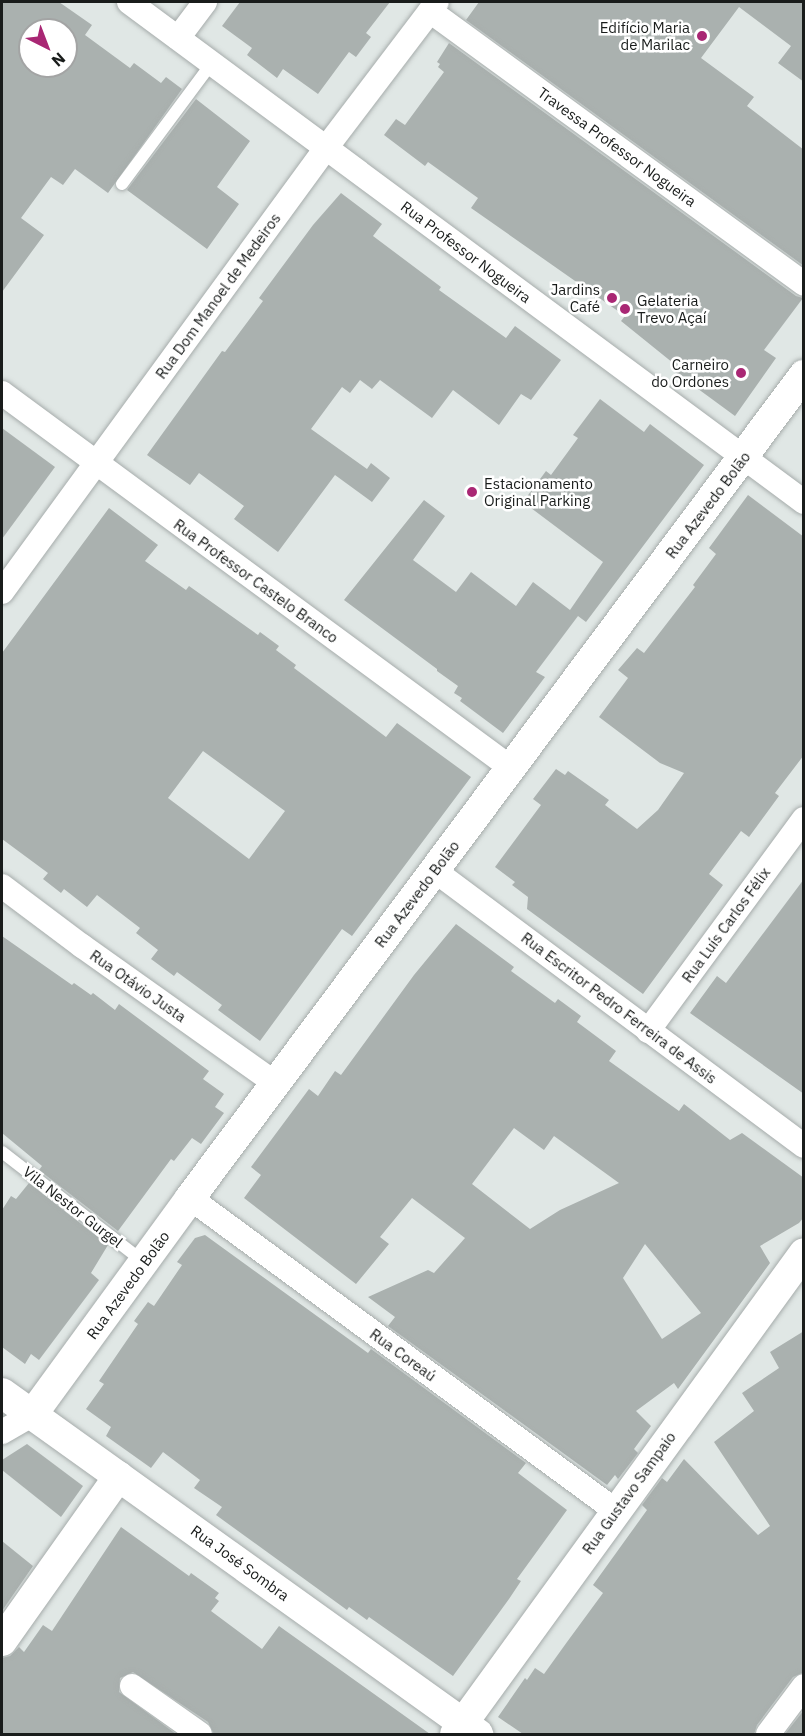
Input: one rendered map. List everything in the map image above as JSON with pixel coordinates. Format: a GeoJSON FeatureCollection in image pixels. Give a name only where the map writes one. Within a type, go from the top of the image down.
{"type":"FeatureCollection","features":[{"type":"Feature","properties":{"kind":"street","name":"Rua Professor Nogueira"},"geometry":{"type":"LineString","coordinates":[[129,2],[804,502]]}},
{"type":"Feature","properties":{"kind":"street"},"geometry":{"type":"LineString","coordinates":[[178,38],[205,2]]}},
{"type":"Feature","properties":{"kind":"street","name":"Rua Dom Manoel de Medeiros"},"geometry":{"type":"LineString","coordinates":[[2,592],[326,148],[433,6]]}},
{"type":"Feature","properties":{"kind":"street","name":"Travessa Professor Nogueira"},"geometry":{"type":"LineString","coordinates":[[433,6],[804,284]]}},
{"type":"Feature","properties":{"kind":"street","name":"Rua Azevedo Bolão"},"geometry":{"type":"LineString","coordinates":[[32,1415],[145,1263],[190,1198],[804,375]]}},
{"type":"Feature","properties":{"kind":"street","name":"Rua Professor Castelo Branco"},"geometry":{"type":"LineString","coordinates":[[2,393],[511,768]]}},
{"type":"Feature","properties":{"kind":"street","name":"Rua Luís Carlos Félix"},"geometry":{"type":"LineString","coordinates":[[648,1031],[804,819]]}},
{"type":"Feature","properties":{"kind":"street","name":"Rua Escritor Pedro Ferreira de Assis"},"geometry":{"type":"LineString","coordinates":[[435,871],[804,1146]]}},
{"type":"Feature","properties":{"kind":"street","name":"Rua Otávio Justa"},"geometry":{"type":"LineString","coordinates":[[2,886],[276,1084]]}},
{"type":"Feature","properties":{"kind":"street","name":"Rua Coreaú"},"geometry":{"type":"LineString","coordinates":[[190,1198],[616,1511]]}},
{"type":"Feature","properties":{"kind":"street","name":"Rua Gustavo Sampaio"},"geometry":{"type":"LineString","coordinates":[[466,1731],[616,1511],[804,1253]]}},
{"type":"Feature","properties":{"kind":"street","name":"Rua José Sombra"},"geometry":{"type":"LineString","coordinates":[[2,1393],[119,1476],[466,1731]]}},
{"type":"Feature","properties":{"kind":"street"},"geometry":{"type":"LineString","coordinates":[[2,1432],[32,1415]]}},
{"type":"Feature","properties":{"kind":"street"},"geometry":{"type":"LineString","coordinates":[[2,1641],[119,1476]]}},
{"type":"Feature","properties":{"kind":"street"},"geometry":{"type":"LineString","coordinates":[[132,1686],[200,1734]]}},
{"type":"Feature","properties":{"kind":"street"},"geometry":{"type":"LineString","coordinates":[[768,1734],[804,1686]]}},
{"type":"Feature","properties":{"kind":"lane"},"geometry":{"type":"LineString","coordinates":[[122,184],[212,63]]}},
{"type":"Feature","properties":{"kind":"lane","name":"Vila Nestor Gurgel"},"geometry":{"type":"LineString","coordinates":[[2,1152],[145,1263]]}},
{"type":"Feature","properties":{"kind":"building"},"geometry":{"type":"Polygon","coordinates":[[[2,2],[59,2],[92,25],[85,35],[130,68],[134,63],[161,83],[166,77],[182,89],[108,193],[75,169],[63,185],[51,177],[21,218],[44,235],[2,292],[2,2]]]}},
{"type":"Feature","properties":{"kind":"building"},"geometry":{"type":"Polygon","coordinates":[[[240,2],[390,2],[366,33],[371,37],[356,57],[349,52],[318,94],[283,69],[277,78],[247,55],[252,48],[222,26],[240,2]]]}},
{"type":"Feature","properties":{"kind":"building"},"geometry":{"type":"Polygon","coordinates":[[[479,2],[804,2],[804,82],[778,63],[791,46],[739,7],[701,58],[754,97],[747,106],[804,150],[804,266],[466,20],[479,2]]]}},
{"type":"Feature","properties":{"kind":"building"},"geometry":{"type":"Polygon","coordinates":[[[449,43],[796,296],[803,298],[764,350],[776,358],[735,416],[675,372],[678,367],[621,321],[625,316],[471,208],[478,198],[428,162],[425,166],[384,135],[396,119],[405,125],[444,72],[438,67],[440,64],[437,62],[449,43]]]}},
{"type":"Feature","properties":{"kind":"building"},"geometry":{"type":"Polygon","coordinates":[[[196,99],[250,141],[217,187],[239,204],[207,249],[127,190],[196,99]]]}},
{"type":"Feature","properties":{"kind":"building"},"geometry":{"type":"Polygon","coordinates":[[[341,193],[382,224],[373,236],[441,287],[439,290],[506,338],[515,326],[561,360],[531,400],[521,394],[499,425],[453,390],[432,418],[380,380],[372,389],[360,380],[350,393],[342,387],[311,429],[367,469],[371,463],[390,478],[372,502],[335,475],[278,552],[234,519],[244,506],[199,473],[190,485],[147,455],[222,351],[225,352],[263,301],[259,298],[313,225],[341,193]]]}},
{"type":"Feature","properties":{"kind":"building"},"geometry":{"type":"Polygon","coordinates":[[[600,399],[644,432],[650,424],[704,465],[586,622],[578,616],[536,672],[545,677],[503,733],[460,701],[462,698],[454,693],[458,686],[344,600],[424,500],[445,516],[413,560],[456,592],[471,572],[516,606],[533,582],[570,610],[603,562],[523,502],[546,471],[551,475],[578,438],[573,435],[600,399]]]}},
{"type":"Feature","properties":{"kind":"building"},"geometry":{"type":"Polygon","coordinates":[[[2,428],[55,467],[2,539],[2,428]]]}},
{"type":"Feature","properties":{"kind":"building"},"geometry":{"type":"Polygon","coordinates":[[[748,495],[804,537],[804,755],[775,793],[779,796],[749,837],[741,831],[709,874],[723,885],[643,994],[527,909],[528,897],[512,885],[515,882],[495,867],[541,805],[533,799],[556,769],[565,775],[568,771],[609,800],[605,805],[637,829],[658,810],[684,773],[660,763],[599,717],[628,678],[618,670],[637,648],[644,653],[695,587],[693,585],[716,554],[709,548],[748,495]]]}},
{"type":"Feature","properties":{"kind":"building"},"geometry":{"type":"Polygon","coordinates":[[[109,508],[158,545],[145,561],[186,590],[189,586],[258,635],[260,632],[279,646],[276,650],[296,665],[294,668],[386,737],[397,723],[471,777],[352,936],[342,929],[260,1041],[218,1010],[222,1005],[177,972],[174,976],[151,959],[158,950],[136,933],[140,928],[97,895],[87,907],[64,889],[61,893],[43,879],[48,873],[2,839],[2,653],[109,508]],[[203,751],[168,798],[249,859],[285,811],[203,751]]]}},
{"type":"Feature","properties":{"kind":"building"},"geometry":{"type":"Polygon","coordinates":[[[804,879],[804,1094],[690,1013],[717,976],[726,983],[804,879]]]}},
{"type":"Feature","properties":{"kind":"building"},"geometry":{"type":"Polygon","coordinates":[[[456,924],[514,967],[511,971],[555,1003],[558,999],[581,1016],[577,1022],[616,1051],[609,1061],[679,1111],[684,1104],[730,1140],[742,1133],[804,1178],[804,1217],[799,1223],[760,1246],[770,1263],[678,1389],[674,1383],[636,1411],[651,1426],[634,1449],[638,1453],[618,1479],[615,1475],[607,1485],[388,1326],[395,1317],[368,1297],[428,1270],[434,1273],[465,1238],[412,1198],[380,1237],[389,1244],[356,1284],[244,1198],[261,1175],[251,1167],[309,1089],[318,1096],[335,1071],[341,1075],[414,975],[456,924]],[[514,1128],[472,1184],[530,1229],[560,1210],[619,1183],[554,1136],[544,1150],[514,1128]],[[645,1244],[623,1278],[662,1339],[701,1313],[645,1244]]]}},
{"type":"Feature","properties":{"kind":"building"},"geometry":{"type":"Polygon","coordinates":[[[2,936],[72,985],[74,983],[91,995],[93,993],[115,1010],[119,1004],[209,1071],[203,1079],[224,1094],[215,1107],[224,1113],[201,1144],[192,1138],[174,1161],[171,1159],[118,1231],[39,1170],[42,1166],[2,1133],[2,936]]]}},
{"type":"Feature","properties":{"kind":"building"},"geometry":{"type":"Polygon","coordinates":[[[29,1183],[108,1245],[91,1273],[99,1280],[39,1360],[31,1354],[25,1364],[2,1347],[2,1210],[11,1196],[16,1199],[29,1183]]]}},
{"type":"Feature","properties":{"kind":"building"},"geometry":{"type":"Polygon","coordinates":[[[205,1235],[368,1353],[371,1349],[526,1463],[518,1473],[567,1510],[517,1579],[521,1581],[509,1599],[453,1676],[369,1617],[367,1620],[349,1607],[347,1610],[216,1515],[222,1507],[194,1488],[200,1480],[163,1452],[151,1468],[106,1436],[111,1427],[86,1409],[104,1384],[99,1381],[138,1324],[134,1321],[148,1302],[154,1306],[182,1265],[177,1262],[195,1238],[205,1235]]]}},
{"type":"Feature","properties":{"kind":"building"},"geometry":{"type":"Polygon","coordinates":[[[804,1331],[804,1672],[793,1677],[757,1725],[754,1734],[523,1734],[498,1717],[525,1678],[527,1680],[535,1668],[544,1674],[603,1593],[593,1585],[647,1510],[642,1505],[662,1478],[667,1482],[684,1459],[758,1535],[770,1526],[714,1442],[754,1411],[742,1393],[779,1368],[770,1352],[804,1331]]]}},
{"type":"Feature","properties":{"kind":"building"},"geometry":{"type":"Polygon","coordinates":[[[27,1444],[83,1486],[61,1517],[2,1470],[2,1460],[27,1444]]]}},
{"type":"Feature","properties":{"kind":"building"},"geometry":{"type":"Polygon","coordinates":[[[121,1527],[189,1576],[191,1573],[219,1593],[215,1598],[219,1601],[211,1611],[262,1649],[279,1626],[430,1734],[214,1734],[208,1722],[133,1672],[120,1678],[119,1692],[176,1734],[2,1734],[2,1658],[10,1656],[19,1647],[24,1652],[43,1625],[52,1631],[121,1527]]]}},
{"type":"Feature","properties":{"kind":"building"},"geometry":{"type":"Polygon","coordinates":[[[2,1541],[33,1566],[2,1611],[2,1541]]]}},
{"type":"Feature","properties":{"kind":"building"},"geometry":{"type":"Polygon","coordinates":[[[804,1710],[804,1734],[785,1734],[804,1710]]]}},
{"type":"Feature","properties":{"kind":"place","name":"Edifício Maria de Marilac"},"geometry":{"type":"Point","coordinates":[702,36]}},
{"type":"Feature","properties":{"kind":"place","name":"Jardins Café"},"geometry":{"type":"Point","coordinates":[612,298]}},
{"type":"Feature","properties":{"kind":"place","name":"Gelateria Trevo Açaí"},"geometry":{"type":"Point","coordinates":[625,309]}},
{"type":"Feature","properties":{"kind":"place","name":"Carneiro do Ordones"},"geometry":{"type":"Point","coordinates":[741,373]}},
{"type":"Feature","properties":{"kind":"place","name":"Estacionamento Original Parking"},"geometry":{"type":"Point","coordinates":[472,492]}}]}
